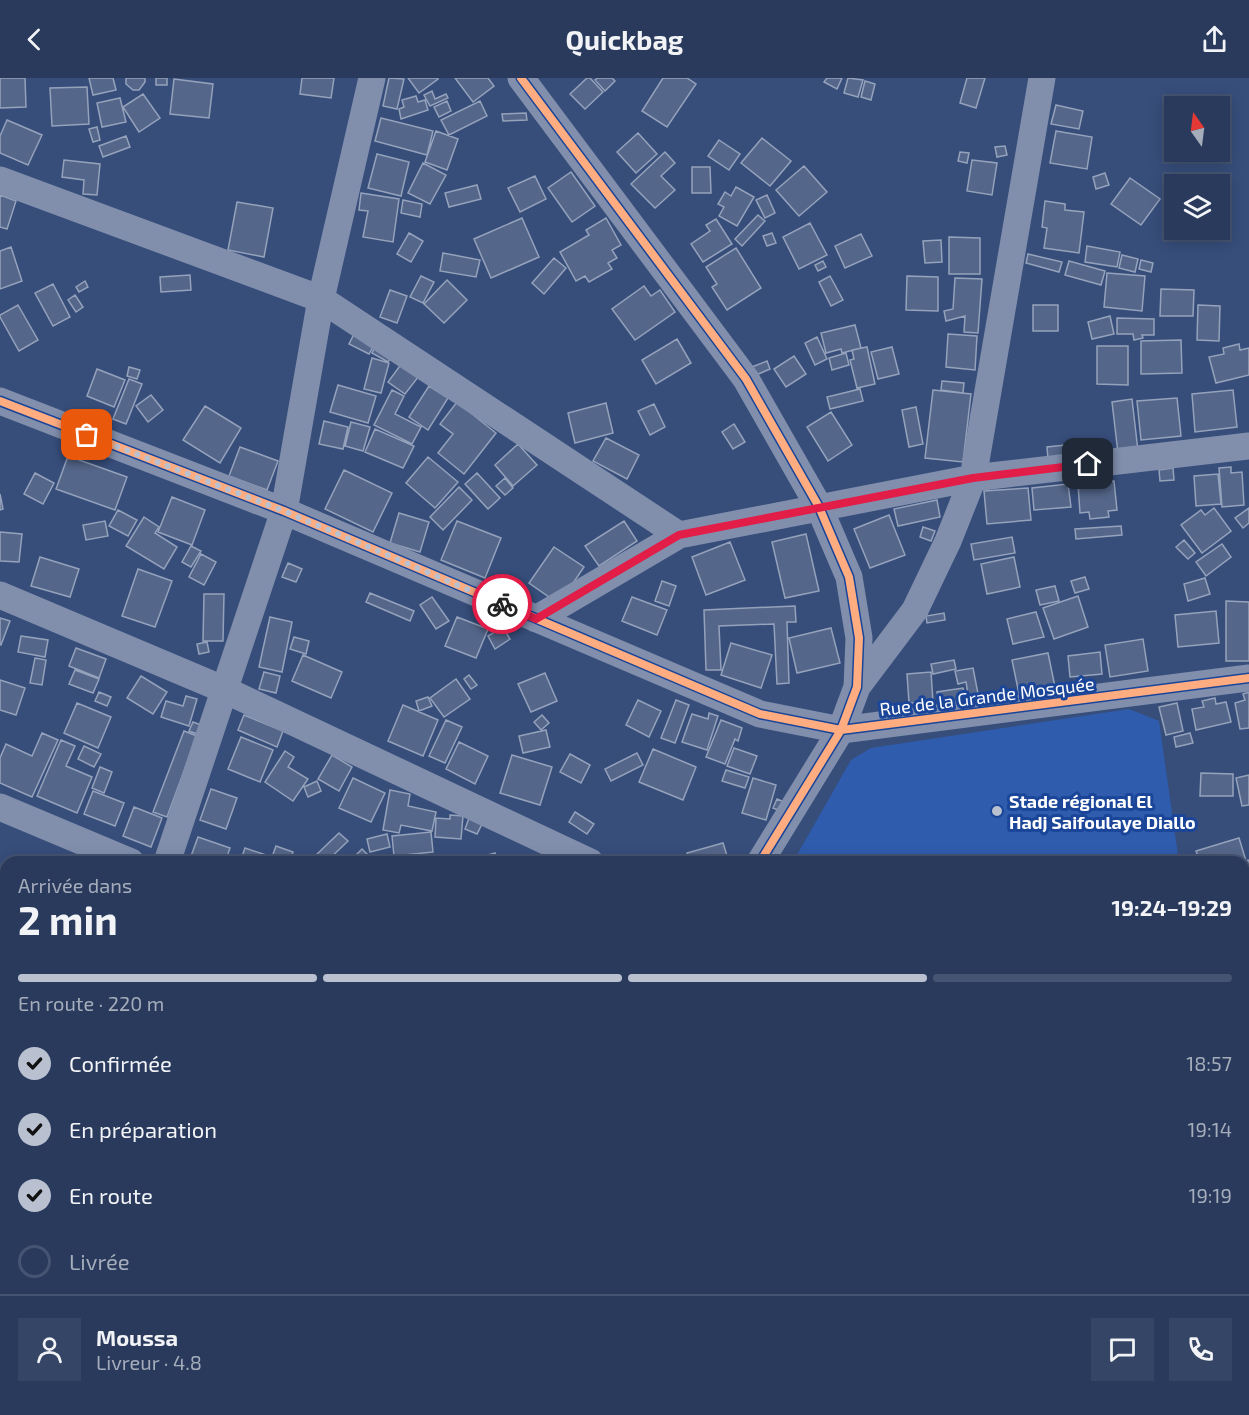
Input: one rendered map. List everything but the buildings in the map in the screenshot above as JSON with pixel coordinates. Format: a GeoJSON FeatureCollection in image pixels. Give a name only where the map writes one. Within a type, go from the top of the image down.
{"type":"FeatureCollection","features":[{"type":"Feature","properties":{"kind":"street"},"geometry":{"type":"LineString","coordinates":[[168,856],[284,511],[321,299],[372,78]]}},
{"type":"Feature","properties":{"kind":"street"},"geometry":{"type":"LineString","coordinates":[[521,78],[746,380],[819,507],[849,577],[859,638],[857,687]]}},
{"type":"Feature","properties":{"kind":"street"},"geometry":{"type":"LineString","coordinates":[[764,856],[841,730],[857,687],[915,610],[948,541],[973,478],[1042,78]]}},
{"type":"Feature","properties":{"kind":"street"},"geometry":{"type":"LineString","coordinates":[[0,180],[321,299],[679,535]]}},
{"type":"Feature","properties":{"kind":"street","name":"Rue de la Grande Mosquée"},"geometry":{"type":"LineString","coordinates":[[0,402],[284,511],[760,714],[841,730],[1249,678]]}},
{"type":"Feature","properties":{"kind":"street"},"geometry":{"type":"LineString","coordinates":[[536,619],[679,535],[973,478],[1249,446]]}},
{"type":"Feature","properties":{"kind":"street"},"geometry":{"type":"LineString","coordinates":[[0,595],[225,690],[577,856]]}},
{"type":"Feature","properties":{"kind":"street"},"geometry":{"type":"LineString","coordinates":[[0,807],[117,856]]}},
{"type":"Feature","properties":{"kind":"shaded area","name":"Stade régional El Hadj Saifoulaye Diallo"},"geometry":{"type":"Polygon","coordinates":[[[1129,709],[1159,721],[1178,856],[796,856],[851,760],[871,748],[1129,709]]]}},
{"type":"Feature","properties":{"kind":"cycle path"},"geometry":{"type":"LineString","coordinates":[[521,78],[746,379],[819,507],[849,577],[859,638],[857,687],[841,730],[764,856]]}},
{"type":"Feature","properties":{"kind":"cycle path"},"geometry":{"type":"LineString","coordinates":[[0,401],[284,511],[760,714],[841,730],[1249,678]]}},
{"type":"Feature","properties":{"kind":"way so far"},"geometry":{"type":"LineString","coordinates":[[87,435],[284,511],[502,604]]}},
{"type":"Feature","properties":{"kind":"place","name":"Stade régional El Hadj Saifoulaye Diallo"},"geometry":{"type":"Point","coordinates":[997,811]}},
{"type":"Feature","properties":{"kind":"route"},"geometry":{"type":"LineString","coordinates":[[502,604],[536,619],[679,535],[973,478],[1088,464]]}}]}
